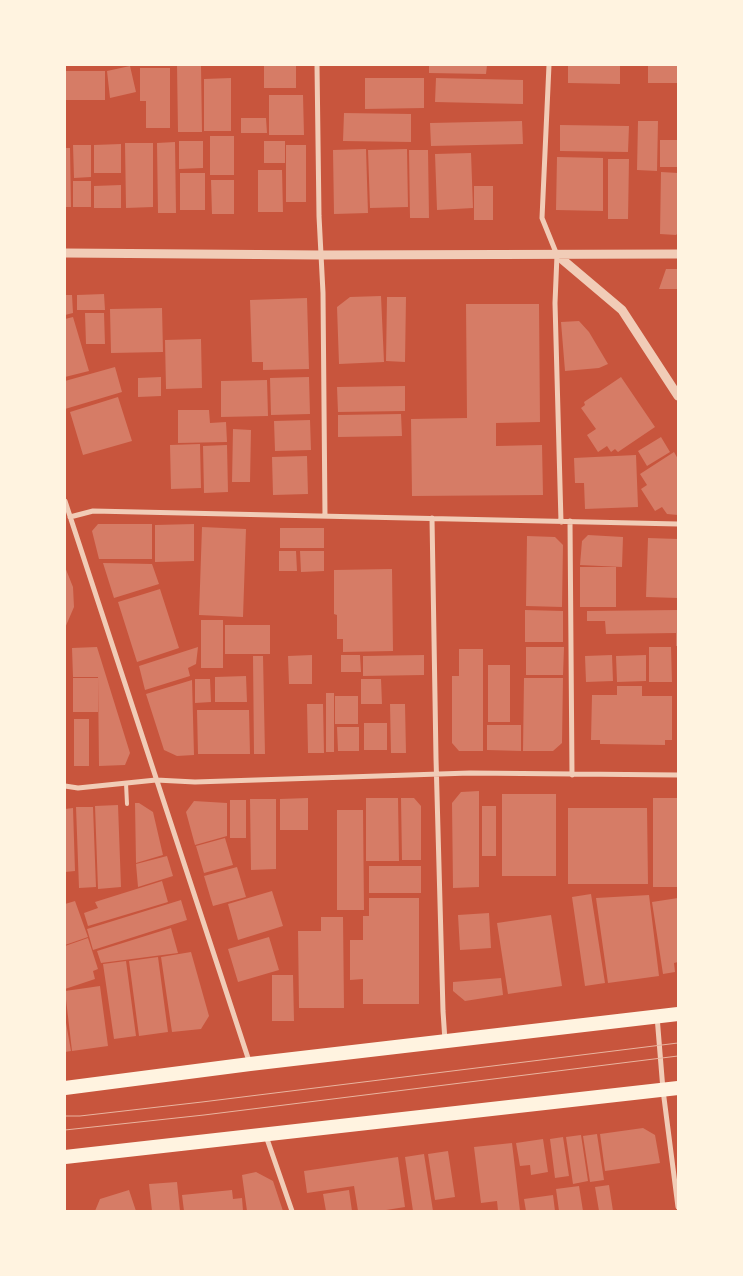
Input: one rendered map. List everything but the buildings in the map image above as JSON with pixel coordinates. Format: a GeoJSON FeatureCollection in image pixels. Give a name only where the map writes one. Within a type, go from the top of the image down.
{"type":"FeatureCollection","features":[{"type":"Feature","properties":{"kind":"highway"},"geometry":{"type":"LineString","coordinates":[[65,1088],[250,1064],[678,1014]]}},
{"type":"Feature","properties":{"kind":"highway"},"geometry":{"type":"LineString","coordinates":[[65,1157],[678,1088]]}},
{"type":"Feature","properties":{"kind":"street"},"geometry":{"type":"LineString","coordinates":[[317,65],[319,216],[323,293],[325,516]]}},
{"type":"Feature","properties":{"kind":"street"},"geometry":{"type":"LineString","coordinates":[[549,65],[542,218],[557,255],[556,303],[561,522]]}},
{"type":"Feature","properties":{"kind":"street"},"geometry":{"type":"LineString","coordinates":[[65,253],[321,255],[678,254]]}},
{"type":"Feature","properties":{"kind":"street"},"geometry":{"type":"LineString","coordinates":[[557,255],[622,310],[678,396]]}},
{"type":"Feature","properties":{"kind":"street"},"geometry":{"type":"LineString","coordinates":[[65,501],[250,1064]]}},
{"type":"Feature","properties":{"kind":"street"},"geometry":{"type":"LineString","coordinates":[[70,517],[93,511],[678,524]]}},
{"type":"Feature","properties":{"kind":"street"},"geometry":{"type":"LineString","coordinates":[[432,518],[443,1011],[446,1041]]}},
{"type":"Feature","properties":{"kind":"street"},"geometry":{"type":"LineString","coordinates":[[570,521],[572,775]]}},
{"type":"Feature","properties":{"kind":"street"},"geometry":{"type":"LineString","coordinates":[[65,786],[78,788],[102,787],[156,780],[195,782],[470,773],[678,776]]}},
{"type":"Feature","properties":{"kind":"street"},"geometry":{"type":"LineString","coordinates":[[658,1016],[663,1090],[678,1207]]}},
{"type":"Feature","properties":{"kind":"street"},"geometry":{"type":"LineString","coordinates":[[265,1134],[292,1211]]}},
{"type":"Feature","properties":{"kind":"lane"},"geometry":{"type":"LineString","coordinates":[[126,783],[127,804]]}},
{"type":"Feature","properties":{"kind":"tram line"},"geometry":{"type":"LineString","coordinates":[[65,1116],[80,1116],[202,1102],[678,1043]]}},
{"type":"Feature","properties":{"kind":"tram line"},"geometry":{"type":"LineString","coordinates":[[65,1130],[204,1115],[678,1056]]}}]}
